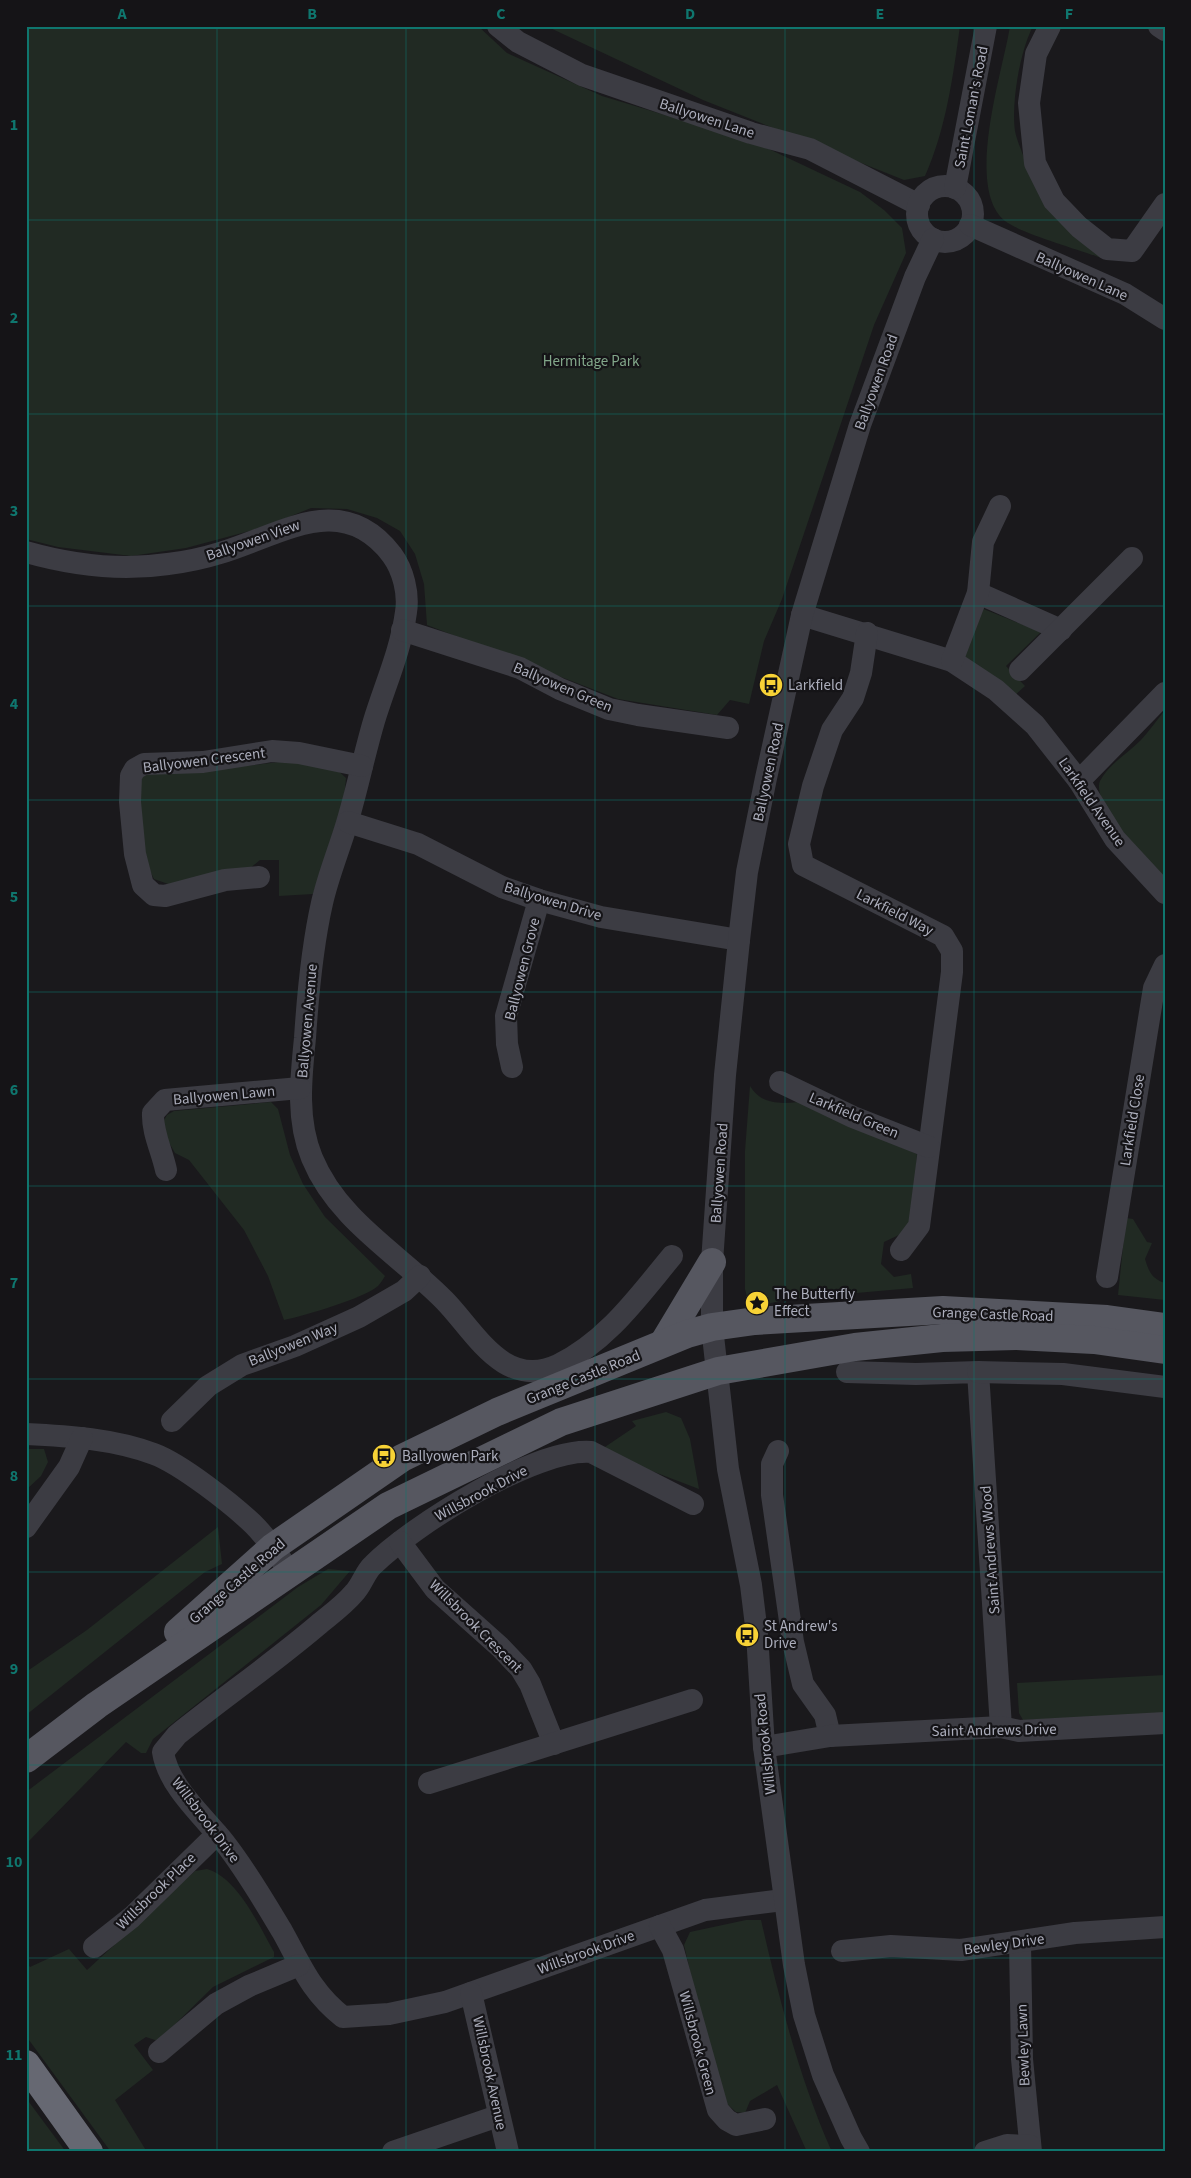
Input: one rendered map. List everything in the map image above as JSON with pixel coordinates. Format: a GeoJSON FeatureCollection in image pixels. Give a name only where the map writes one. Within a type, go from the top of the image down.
{"type":"FeatureCollection","features":[{"type":"Feature","properties":{"kind":"highway"},"geometry":{"type":"LineString","coordinates":[[26,2064],[89,2152]]}},
{"type":"Feature","properties":{"kind":"main road"},"geometry":{"type":"LineString","coordinates":[[664,1342],[712,1262]]}},
{"type":"Feature","properties":{"kind":"main road","name":"Grange Castle Road"},"geometry":{"type":"LineString","coordinates":[[97,1705],[273,1547],[402,1458],[497,1412],[629,1359],[664,1342],[712,1327],[823,1316],[943,1310],[1107,1319],[1165,1327]]}},
{"type":"Feature","properties":{"kind":"main road","name":"Grange Castle Road"},"geometry":{"type":"LineString","coordinates":[[26,1759],[97,1705],[388,1506],[561,1422],[718,1371],[855,1347],[942,1338],[1016,1336],[1074,1339],[1165,1350]]}},
{"type":"Feature","properties":{"kind":"street","name":"Ballyowen Lane"},"geometry":{"type":"LineString","coordinates":[[498,26],[518,42],[582,76],[751,133],[810,149],[919,205]]}},
{"type":"Feature","properties":{"kind":"street","name":"Saint Loman's Road"},"geometry":{"type":"LineString","coordinates":[[955,188],[986,26]]}},
{"type":"Feature","properties":{"kind":"street"},"geometry":{"type":"LineString","coordinates":[[1050,26],[1036,54],[1029,103],[1035,163],[1054,201],[1079,227],[1107,249],[1132,251],[1165,204]]}},
{"type":"Feature","properties":{"kind":"street"},"geometry":{"type":"LineString","coordinates":[[946,186],[955,188],[962,192],[972,207],[970,225],[966,233],[950,241],[932,239],[921,228],[917,213],[919,205],[929,191],[946,186]]}},
{"type":"Feature","properties":{"kind":"street","name":"Ballyowen Lane"},"geometry":{"type":"LineString","coordinates":[[970,225],[1126,294],[1165,319]]}},
{"type":"Feature","properties":{"kind":"street","name":"Ballyowen Road"},"geometry":{"type":"LineString","coordinates":[[712,1327],[712,1262],[725,1074],[747,872],[802,615],[860,425],[916,276],[932,239]]}},
{"type":"Feature","properties":{"kind":"street"},"geometry":{"type":"LineString","coordinates":[[952,661],[978,593],[983,542],[1000,506]]}},
{"type":"Feature","properties":{"kind":"street","name":"Ballyowen View"},"geometry":{"type":"LineString","coordinates":[[26,552],[64,562],[83,564],[119,567],[167,565],[218,554],[300,524],[325,518],[353,524],[373,535],[393,557],[404,578],[407,609],[402,630]]}},
{"type":"Feature","properties":{"kind":"street"},"geometry":{"type":"LineString","coordinates":[[1020,670],[1132,558]]}},
{"type":"Feature","properties":{"kind":"street"},"geometry":{"type":"LineString","coordinates":[[978,593],[1060,630]]}},
{"type":"Feature","properties":{"kind":"street","name":"Larkfield Avenue"},"geometry":{"type":"LineString","coordinates":[[802,615],[867,633],[952,661],[996,690],[1035,725],[1080,780],[1115,839],[1165,893]]}},
{"type":"Feature","properties":{"kind":"street","name":"Ballyowen Green"},"geometry":{"type":"LineString","coordinates":[[402,630],[520,668],[560,689],[609,709],[638,716],[728,728]]}},
{"type":"Feature","properties":{"kind":"street","name":"Ballyowen Avenue"},"geometry":{"type":"LineString","coordinates":[[402,630],[362,766],[348,822],[322,900],[310,974],[300,1088],[304,1125],[311,1157],[331,1192],[354,1221],[420,1276],[489,1352],[510,1368],[536,1373],[559,1364],[610,1330],[672,1256]]}},
{"type":"Feature","properties":{"kind":"street","name":"Larkfield Way"},"geometry":{"type":"LineString","coordinates":[[867,633],[861,673],[853,698],[832,730],[813,786],[799,844],[803,866],[943,936],[952,951],[952,972],[919,1226],[901,1250]]}},
{"type":"Feature","properties":{"kind":"street"},"geometry":{"type":"LineString","coordinates":[[1080,780],[1165,693]]}},
{"type":"Feature","properties":{"kind":"street","name":"Ballyowen Crescent"},"geometry":{"type":"LineString","coordinates":[[260,877],[225,880],[165,896],[154,895],[143,885],[135,854],[130,802],[131,776],[135,769],[144,764],[203,762],[272,751],[307,755],[362,766]]}},
{"type":"Feature","properties":{"kind":"street","name":"Ballyowen Drive"},"geometry":{"type":"LineString","coordinates":[[348,822],[418,844],[502,887],[539,900],[601,917],[739,940]]}},
{"type":"Feature","properties":{"kind":"street","name":"Ballyowen Grove"},"geometry":{"type":"LineString","coordinates":[[512,1067],[507,1044],[506,1016],[539,900]]}},
{"type":"Feature","properties":{"kind":"street","name":"Larkfield Close"},"geometry":{"type":"LineString","coordinates":[[1107,1278],[1155,984],[1165,965]]}},
{"type":"Feature","properties":{"kind":"street","name":"Larkfield Green"},"geometry":{"type":"LineString","coordinates":[[780,1082],[853,1118],[929,1147]]}},
{"type":"Feature","properties":{"kind":"street","name":"Ballyowen Lawn"},"geometry":{"type":"LineString","coordinates":[[166,1170],[152,1126],[153,1113],[165,1100],[300,1088]]}},
{"type":"Feature","properties":{"kind":"street","name":"Ballyowen Way"},"geometry":{"type":"LineString","coordinates":[[172,1422],[208,1386],[242,1365],[296,1346],[328,1329],[359,1317],[404,1291],[420,1276]]}},
{"type":"Feature","properties":{"kind":"street","name":"Willsbrook Road"},"geometry":{"type":"LineString","coordinates":[[712,1327],[728,1468],[751,1585],[756,1625],[764,1746],[784,1900],[804,2015],[823,2075],[859,2152]]}},
{"type":"Feature","properties":{"kind":"street"},"geometry":{"type":"LineString","coordinates":[[846,1372],[1063,1374],[1165,1387]]}},
{"type":"Feature","properties":{"kind":"street","name":"Saint Andrews Wood"},"geometry":{"type":"LineString","coordinates":[[978,1372],[1001,1727]]}},
{"type":"Feature","properties":{"kind":"street"},"geometry":{"type":"LineString","coordinates":[[688,1380],[704,1388],[727,1536],[756,1625]]}},
{"type":"Feature","properties":{"kind":"street"},"geometry":{"type":"LineString","coordinates":[[26,1434],[82,1438],[154,1454],[189,1474],[253,1524],[273,1547],[290,1573]]}},
{"type":"Feature","properties":{"kind":"street"},"geometry":{"type":"LineString","coordinates":[[26,1527],[69,1467],[82,1438]]}},
{"type":"Feature","properties":{"kind":"street","name":"Willsbrook Drive"},"geometry":{"type":"LineString","coordinates":[[693,1504],[596,1453],[575,1451],[549,1458],[486,1488],[439,1514],[400,1542],[372,1566],[355,1592],[325,1619],[168,1744],[163,1752],[164,1762],[187,1800],[217,1834],[255,1887],[307,1980],[328,2005],[343,2017],[389,2014],[445,2002],[706,1910],[784,1900]]}},
{"type":"Feature","properties":{"kind":"street"},"geometry":{"type":"LineString","coordinates":[[778,1451],[772,1464],[772,1494],[793,1642],[803,1684],[825,1715],[830,1736]]}},
{"type":"Feature","properties":{"kind":"street","name":"Willsbrook Crescent"},"geometry":{"type":"LineString","coordinates":[[400,1542],[435,1588],[500,1646],[521,1669],[544,1715],[554,1744]]}},
{"type":"Feature","properties":{"kind":"street"},"geometry":{"type":"LineString","coordinates":[[429,1783],[692,1700]]}},
{"type":"Feature","properties":{"kind":"street","name":"Saint Andrews Drive"},"geometry":{"type":"LineString","coordinates":[[764,1746],[830,1736],[1001,1727],[1019,1731],[1165,1723]]}},
{"type":"Feature","properties":{"kind":"street","name":"Willsbrook Place"},"geometry":{"type":"LineString","coordinates":[[94,1947],[132,1918],[217,1834]]}},
{"type":"Feature","properties":{"kind":"street","name":"Willsbrook Green"},"geometry":{"type":"LineString","coordinates":[[660,1926],[673,1950],[718,2110],[727,2120],[736,2125],[765,2119]]}},
{"type":"Feature","properties":{"kind":"street","name":"Bewley Drive"},"geometry":{"type":"LineString","coordinates":[[842,1951],[891,1946],[950,1951],[1020,1943],[1074,1933],[1165,1927]]}},
{"type":"Feature","properties":{"kind":"street","name":"Bewley Lawn"},"geometry":{"type":"LineString","coordinates":[[985,2152],[1007,2145],[1031,2149],[1022,2052],[1020,1943]]}},
{"type":"Feature","properties":{"kind":"street"},"geometry":{"type":"LineString","coordinates":[[159,2052],[216,2004],[249,1986],[299,1965]]}},
{"type":"Feature","properties":{"kind":"street","name":"Willsbrook Avenue"},"geometry":{"type":"LineString","coordinates":[[471,1994],[478,2016],[498,2116],[508,2152]]}},
{"type":"Feature","properties":{"kind":"street"},"geometry":{"type":"LineString","coordinates":[[393,2152],[498,2116]]}},
{"type":"Feature","properties":{"kind":"green space","name":"Hermitage Park"},"geometry":{"type":"Polygon","coordinates":[[[26,26],[478,26],[507,53],[602,96],[754,142],[860,192],[884,210],[902,228],[906,253],[874,325],[782,599],[764,641],[749,704],[730,700],[717,715],[618,699],[427,625],[424,584],[415,554],[400,531],[377,518],[347,509],[311,508],[261,528],[186,548],[131,556],[58,547],[26,539],[26,26]]]}},
{"type":"Feature","properties":{"kind":"green space"},"geometry":{"type":"Polygon","coordinates":[[[546,26],[960,26],[948,102],[932,158],[925,176],[904,180],[703,100],[546,26]]]}},
{"type":"Feature","properties":{"kind":"green space"},"geometry":{"type":"Polygon","coordinates":[[[1010,26],[1033,26],[1024,49],[1018,77],[1014,106],[1016,137],[1043,195],[1104,259],[1013,226],[1005,221],[993,205],[988,183],[987,157],[995,99],[1010,26]]]}},
{"type":"Feature","properties":{"kind":"green space"},"geometry":{"type":"Polygon","coordinates":[[[981,608],[1041,632],[1006,666],[1025,686],[1013,697],[962,656],[981,608]]]}},
{"type":"Feature","properties":{"kind":"green space"},"geometry":{"type":"Polygon","coordinates":[[[1165,710],[1165,882],[1112,818],[1099,791],[1100,781],[1108,769],[1141,740],[1165,710]]]}},
{"type":"Feature","properties":{"kind":"green space"},"geometry":{"type":"Polygon","coordinates":[[[279,762],[332,765],[346,778],[344,799],[313,894],[279,896],[279,860],[260,860],[249,869],[171,885],[154,879],[144,853],[141,830],[140,790],[144,773],[205,771],[279,762]]]}},
{"type":"Feature","properties":{"kind":"green space"},"geometry":{"type":"Polygon","coordinates":[[[750,1086],[754,1092],[765,1100],[777,1103],[798,1102],[917,1154],[913,1216],[903,1233],[884,1242],[881,1264],[894,1277],[911,1274],[913,1288],[788,1299],[767,1304],[752,1301],[747,1297],[745,1289],[745,1151],[750,1086]]]}},
{"type":"Feature","properties":{"kind":"green space"},"geometry":{"type":"Polygon","coordinates":[[[271,1102],[278,1109],[290,1155],[303,1184],[325,1217],[385,1276],[378,1286],[360,1296],[319,1311],[284,1320],[268,1276],[244,1230],[189,1160],[175,1153],[163,1132],[163,1122],[167,1115],[174,1111],[271,1102]]]}},
{"type":"Feature","properties":{"kind":"green space"},"geometry":{"type":"Polygon","coordinates":[[[1126,1218],[1133,1219],[1147,1242],[1152,1243],[1145,1259],[1152,1274],[1165,1283],[1165,1300],[1118,1295],[1126,1218]]]}},
{"type":"Feature","properties":{"kind":"green space"},"geometry":{"type":"Polygon","coordinates":[[[666,1412],[681,1418],[690,1439],[699,1489],[599,1451],[636,1426],[632,1421],[666,1412]]]}},
{"type":"Feature","properties":{"kind":"green space"},"geometry":{"type":"Polygon","coordinates":[[[26,1449],[44,1449],[48,1462],[41,1476],[26,1490],[26,1449]]]}},
{"type":"Feature","properties":{"kind":"green space"},"geometry":{"type":"Polygon","coordinates":[[[218,1527],[222,1564],[205,1572],[26,1715],[26,1672],[87,1630],[218,1527]]]}},
{"type":"Feature","properties":{"kind":"green space"},"geometry":{"type":"Polygon","coordinates":[[[328,1569],[350,1571],[321,1605],[153,1739],[146,1753],[141,1753],[126,1742],[26,1844],[26,1792],[298,1587],[328,1569]]]}},
{"type":"Feature","properties":{"kind":"green space"},"geometry":{"type":"Polygon","coordinates":[[[1165,1675],[1165,1714],[1023,1720],[1019,1713],[1017,1683],[1165,1675]]]}},
{"type":"Feature","properties":{"kind":"green space"},"geometry":{"type":"Polygon","coordinates":[[[207,1869],[218,1874],[238,1892],[262,1930],[274,1952],[274,1957],[213,1987],[158,2041],[146,2037],[134,2045],[153,2070],[115,2100],[147,2152],[111,2152],[26,2036],[26,1962],[30,1967],[69,1949],[87,1970],[195,1871],[207,1869]]]}},
{"type":"Feature","properties":{"kind":"green space"},"geometry":{"type":"Polygon","coordinates":[[[746,1920],[761,1920],[775,1979],[800,2067],[832,2152],[807,2152],[777,2085],[750,2101],[745,2113],[736,2112],[727,2104],[701,2018],[684,1945],[690,1932],[746,1920]]]}},
{"type":"Feature","properties":{"kind":"green space"},"geometry":{"type":"Polygon","coordinates":[[[26,2098],[66,2152],[26,2152],[26,2098]]]}},
{"type":"Feature","properties":{"kind":"place","name":"Larkfield"},"geometry":{"type":"Point","coordinates":[771,685]}},
{"type":"Feature","properties":{"kind":"place","name":"The Butterfly Effect"},"geometry":{"type":"Point","coordinates":[757,1303]}},
{"type":"Feature","properties":{"kind":"place","name":"Ballyowen Park"},"geometry":{"type":"Point","coordinates":[384,1456]}},
{"type":"Feature","properties":{"kind":"place","name":"St Andrew's Drive"},"geometry":{"type":"Point","coordinates":[747,1635]}}]}
